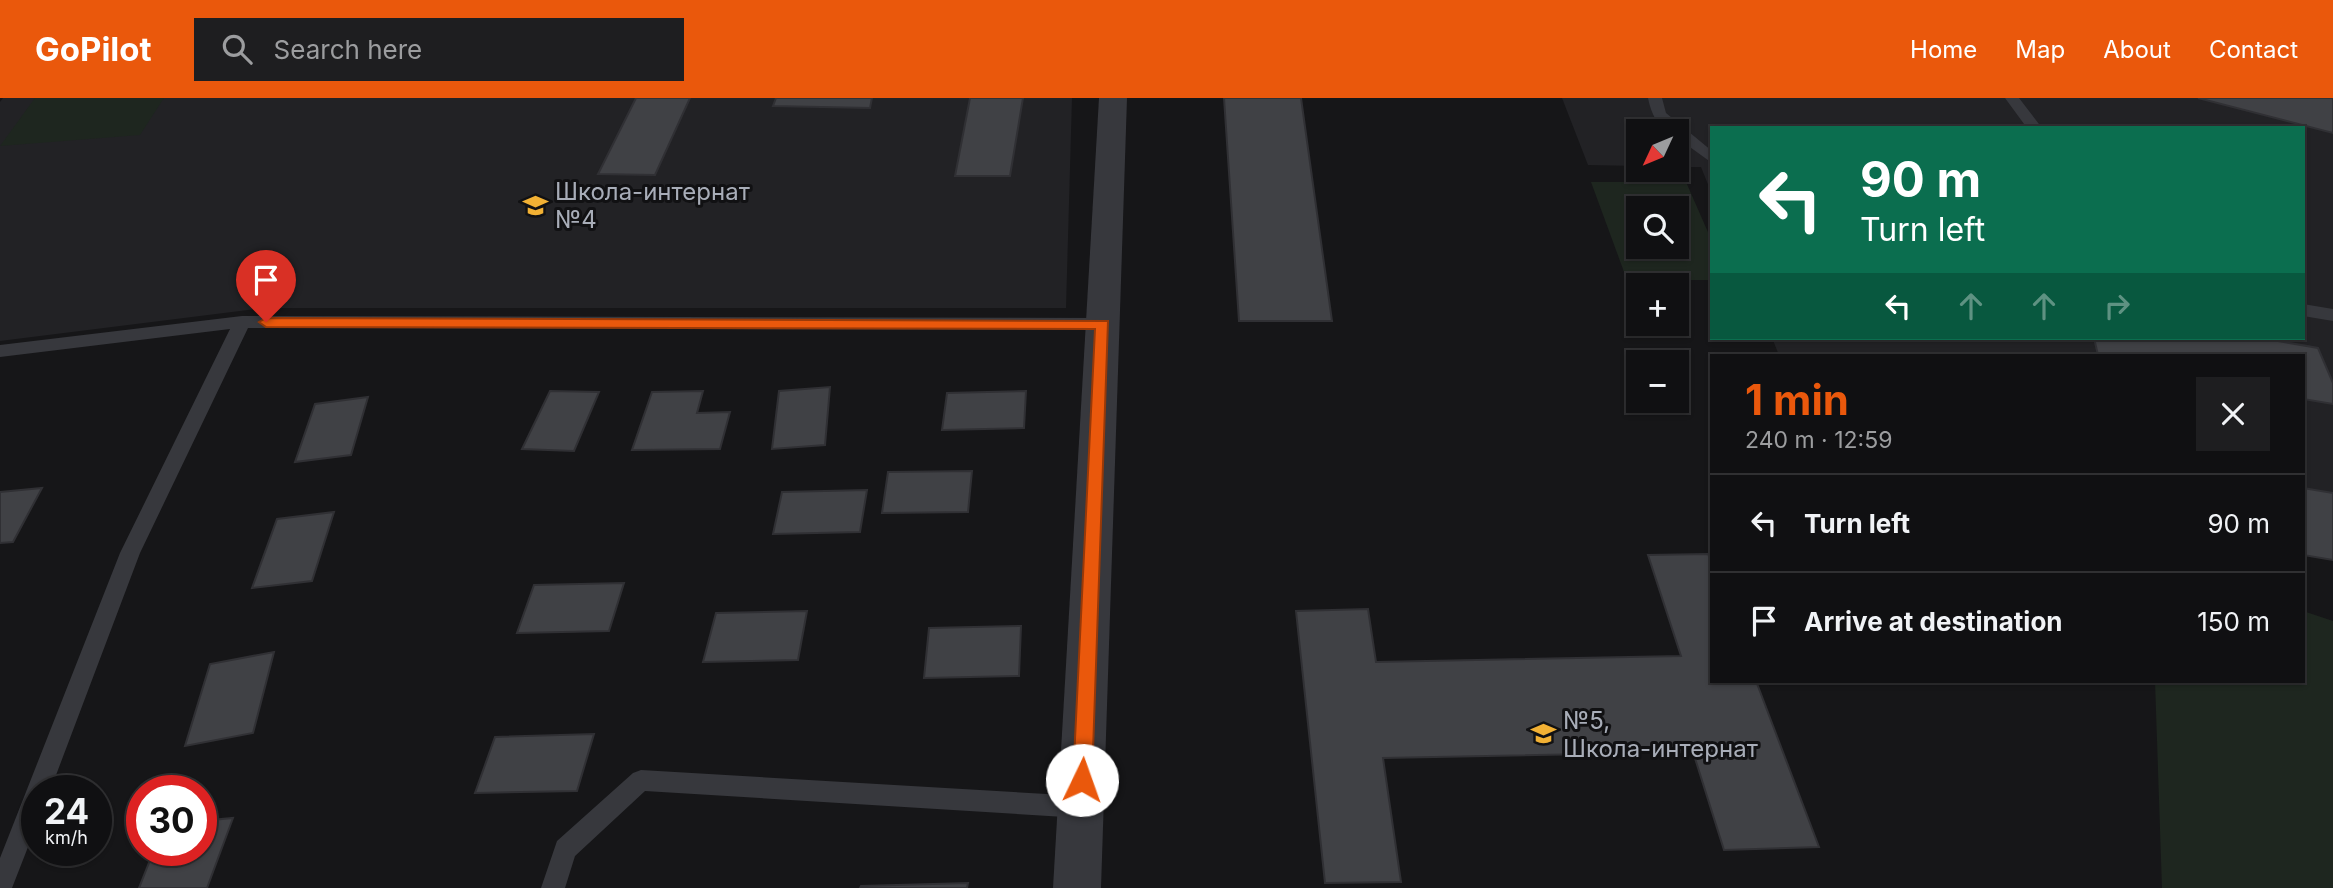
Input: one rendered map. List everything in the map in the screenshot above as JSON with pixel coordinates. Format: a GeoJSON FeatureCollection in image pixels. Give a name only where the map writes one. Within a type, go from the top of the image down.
{"type":"FeatureCollection","features":[{"type":"Feature","properties":{"kind":"street"},"geometry":{"type":"LineString","coordinates":[[1077,888],[1113,98]]}},
{"type":"Feature","properties":{"kind":"lane"},"geometry":{"type":"LineString","coordinates":[[1655,98],[1659,115],[1710,157]]}},
{"type":"Feature","properties":{"kind":"lane"},"geometry":{"type":"LineString","coordinates":[[2012,98],[2033,126]]}},
{"type":"Feature","properties":{"kind":"lane"},"geometry":{"type":"LineString","coordinates":[[2305,310],[2333,315]]}},
{"type":"Feature","properties":{"kind":"lane"},"geometry":{"type":"LineString","coordinates":[[0,351],[242,322],[1103,324]]}},
{"type":"Feature","properties":{"kind":"lane"},"geometry":{"type":"LineString","coordinates":[[44,775],[130,554],[242,322]]}},
{"type":"Feature","properties":{"kind":"lane"},"geometry":{"type":"LineString","coordinates":[[553,888],[565,849],[641,780],[1081,807]]}},
{"type":"Feature","properties":{"kind":"lane"},"geometry":{"type":"LineString","coordinates":[[0,888],[6,856],[21,825]]}},
{"type":"Feature","properties":{"kind":"shaded area","name":"Школа-интернат №4"},"geometry":{"type":"Polygon","coordinates":[[[3,98],[1072,98],[1066,308],[263,308],[0,341],[0,102],[3,98]]]}},
{"type":"Feature","properties":{"kind":"shaded area"},"geometry":{"type":"Polygon","coordinates":[[[35,98],[164,98],[140,135],[0,146],[35,98]]]}},
{"type":"Feature","properties":{"kind":"shaded area"},"geometry":{"type":"Polygon","coordinates":[[[1562,98],[2333,98],[2333,495],[2305,493],[2305,354],[1779,354],[1773,340],[2305,340],[2305,126],[1710,126],[1710,190],[1701,167],[1689,167],[1689,119],[1626,119],[1626,166],[1588,165],[1562,98]]]}},
{"type":"Feature","properties":{"kind":"shaded area"},"geometry":{"type":"Polygon","coordinates":[[[1591,182],[1686,182],[1710,237],[1710,280],[1689,280],[1689,273],[1626,273],[1626,277],[1591,182]]]}},
{"type":"Feature","properties":{"kind":"shaded area"},"geometry":{"type":"Polygon","coordinates":[[[2305,612],[2333,621],[2333,888],[2162,888],[2155,683],[2305,683],[2305,612]]]}},
{"type":"Feature","properties":{"kind":"building"},"geometry":{"type":"Polygon","coordinates":[[[636,98],[690,98],[655,175],[598,174],[636,98]]]}},
{"type":"Feature","properties":{"kind":"building"},"geometry":{"type":"Polygon","coordinates":[[[776,98],[872,98],[870,108],[773,106],[776,98]]]}},
{"type":"Feature","properties":{"kind":"building"},"geometry":{"type":"Polygon","coordinates":[[[970,98],[1023,98],[1010,176],[955,176],[970,98]]]}},
{"type":"Feature","properties":{"kind":"building"},"geometry":{"type":"Polygon","coordinates":[[[1224,98],[1301,98],[1332,321],[1239,321],[1224,98]]]}},
{"type":"Feature","properties":{"kind":"building"},"geometry":{"type":"Polygon","coordinates":[[[2198,98],[2333,98],[2333,133],[2198,98]]]}},
{"type":"Feature","properties":{"kind":"building"},"geometry":{"type":"Polygon","coordinates":[[[2094,340],[2272,340],[2318,348],[2333,383],[2333,404],[2305,399],[2305,354],[2098,354],[2094,340]]]}},
{"type":"Feature","properties":{"kind":"building"},"geometry":{"type":"Polygon","coordinates":[[[830,387],[825,445],[772,449],[779,391],[830,387]]]}},
{"type":"Feature","properties":{"kind":"building"},"geometry":{"type":"Polygon","coordinates":[[[550,391],[599,392],[574,451],[522,449],[550,391]]]}},
{"type":"Feature","properties":{"kind":"building"},"geometry":{"type":"Polygon","coordinates":[[[703,391],[697,413],[730,412],[720,449],[632,450],[652,392],[703,391]]]}},
{"type":"Feature","properties":{"kind":"building"},"geometry":{"type":"Polygon","coordinates":[[[1026,391],[1024,428],[942,430],[947,393],[1026,391]]]}},
{"type":"Feature","properties":{"kind":"building"},"geometry":{"type":"Polygon","coordinates":[[[368,397],[351,455],[295,462],[315,404],[368,397]]]}},
{"type":"Feature","properties":{"kind":"building"},"geometry":{"type":"Polygon","coordinates":[[[972,471],[968,512],[882,513],[888,472],[972,471]]]}},
{"type":"Feature","properties":{"kind":"building"},"geometry":{"type":"Polygon","coordinates":[[[42,488],[13,542],[0,543],[0,492],[42,488]]]}},
{"type":"Feature","properties":{"kind":"building"},"geometry":{"type":"Polygon","coordinates":[[[2305,488],[2333,493],[2333,560],[2305,555],[2305,488]]]}},
{"type":"Feature","properties":{"kind":"building"},"geometry":{"type":"Polygon","coordinates":[[[867,490],[860,532],[773,534],[782,492],[867,490]]]}},
{"type":"Feature","properties":{"kind":"building"},"geometry":{"type":"Polygon","coordinates":[[[334,512],[312,581],[252,588],[277,519],[334,512]]]}},
{"type":"Feature","properties":{"kind":"building","name":"№5, Школа-интернат"},"geometry":{"type":"Polygon","coordinates":[[[1708,554],[1710,683],[1757,683],[1819,847],[1724,850],[1693,752],[1383,758],[1401,882],[1325,883],[1296,611],[1368,609],[1376,662],[1681,656],[1648,555],[1708,554]]]}},
{"type":"Feature","properties":{"kind":"building"},"geometry":{"type":"Polygon","coordinates":[[[624,583],[609,631],[517,633],[534,585],[624,583]]]}},
{"type":"Feature","properties":{"kind":"building"},"geometry":{"type":"Polygon","coordinates":[[[807,611],[798,660],[703,662],[716,613],[807,611]]]}},
{"type":"Feature","properties":{"kind":"building"},"geometry":{"type":"Polygon","coordinates":[[[1021,626],[1019,676],[924,678],[929,628],[1021,626]]]}},
{"type":"Feature","properties":{"kind":"building"},"geometry":{"type":"Polygon","coordinates":[[[274,652],[253,733],[185,746],[210,664],[274,652]]]}},
{"type":"Feature","properties":{"kind":"building"},"geometry":{"type":"Polygon","coordinates":[[[594,734],[577,791],[475,793],[495,737],[594,734]]]}},
{"type":"Feature","properties":{"kind":"building"},"geometry":{"type":"Polygon","coordinates":[[[233,818],[217,861],[217,820],[233,818]]]}},
{"type":"Feature","properties":{"kind":"building"},"geometry":{"type":"Polygon","coordinates":[[[148,866],[215,866],[207,888],[139,888],[148,866]]]}},
{"type":"Feature","properties":{"kind":"building"},"geometry":{"type":"Polygon","coordinates":[[[968,883],[967,888],[860,888],[861,886],[968,883]]]}},
{"type":"Feature","properties":{"kind":"place","name":"Школа-интернат №4"},"geometry":{"type":"Point","coordinates":[535,205]}},
{"type":"Feature","properties":{"kind":"place","name":"№5, Школа-интернат"},"geometry":{"type":"Point","coordinates":[1543,734]}},
{"type":"Feature","properties":{"kind":"route"},"geometry":{"type":"LineString","coordinates":[[266,322],[1103,324],[1082,780]]}}]}
